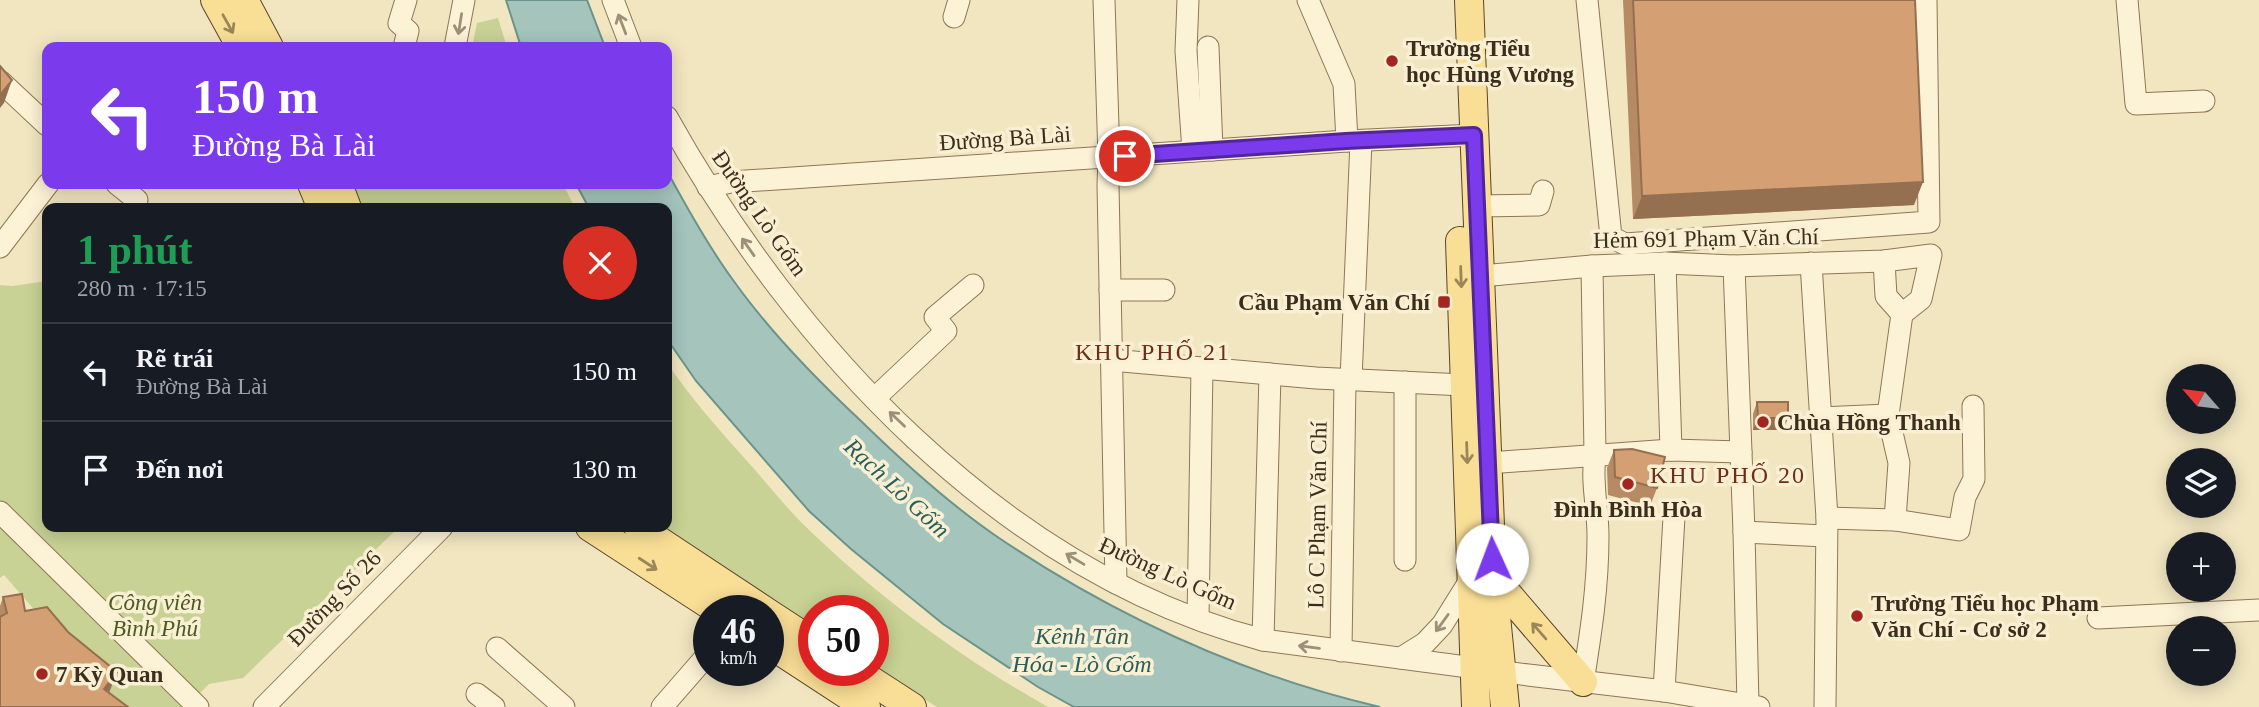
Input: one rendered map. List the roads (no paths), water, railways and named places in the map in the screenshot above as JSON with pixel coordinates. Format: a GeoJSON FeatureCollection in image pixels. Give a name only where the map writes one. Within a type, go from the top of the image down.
{"type":"FeatureCollection","features":[{"type":"Feature","properties":{"kind":"main road"},"geometry":{"type":"LineString","coordinates":[[215,0],[238,42]]}},
{"type":"Feature","properties":{"kind":"main road"},"geometry":{"type":"LineString","coordinates":[[1452,0],[1466,135],[1477,206],[1488,463],[1475,668],[1476,703]]}},
{"type":"Feature","properties":{"kind":"main road"},"geometry":{"type":"LineString","coordinates":[[1469,0],[1464,385],[1482,577],[1503,672],[1505,704]]}},
{"type":"Feature","properties":{"kind":"main road"},"geometry":{"type":"LineString","coordinates":[[252,3],[268,42]]}},
{"type":"Feature","properties":{"kind":"main road"},"geometry":{"type":"LineString","coordinates":[[324,190],[341,203]]}},
{"type":"Feature","properties":{"kind":"main road"},"geometry":{"type":"LineString","coordinates":[[598,532],[694,595]]}},
{"type":"Feature","properties":{"kind":"main road"},"geometry":{"type":"LineString","coordinates":[[645,532],[738,595]]}},
{"type":"Feature","properties":{"kind":"main road"},"geometry":{"type":"LineString","coordinates":[[1482,577],[1583,682]]}},
{"type":"Feature","properties":{"kind":"main road"},"geometry":{"type":"LineString","coordinates":[[784,653],[866,707]]}},
{"type":"Feature","properties":{"kind":"main road"},"geometry":{"type":"LineString","coordinates":[[880,686],[912,707]]}},
{"type":"Feature","properties":{"kind":"street"},"geometry":{"type":"LineString","coordinates":[[405,42],[408,31],[399,23],[406,0]]}},
{"type":"Feature","properties":{"kind":"street"},"geometry":{"type":"LineString","coordinates":[[456,42],[464,0]]}},
{"type":"Feature","properties":{"kind":"street"},"geometry":{"type":"LineString","coordinates":[[613,0],[629,42]]}},
{"type":"Feature","properties":{"kind":"street"},"geometry":{"type":"LineString","coordinates":[[1104,0],[1116,583]]}},
{"type":"Feature","properties":{"kind":"street"},"geometry":{"type":"LineString","coordinates":[[1188,0],[1186,51],[1203,151]]}},
{"type":"Feature","properties":{"kind":"street","name":"Lô C Phạm Văn Chí"},"geometry":{"type":"LineString","coordinates":[[1308,0],[1344,84],[1354,141],[1341,651]]}},
{"type":"Feature","properties":{"kind":"street"},"geometry":{"type":"LineString","coordinates":[[1587,0],[1611,237],[1625,244],[1929,222],[1926,0]]}},
{"type":"Feature","properties":{"kind":"street"},"geometry":{"type":"LineString","coordinates":[[2127,0],[2136,104],[2204,101]]}},
{"type":"Feature","properties":{"kind":"street"},"geometry":{"type":"LineString","coordinates":[[1203,151],[1208,47]]}},
{"type":"Feature","properties":{"kind":"street"},"geometry":{"type":"LineString","coordinates":[[0,81],[42,120]]}},
{"type":"Feature","properties":{"kind":"street","name":"Đường Lò Gốm"},"geometry":{"type":"LineString","coordinates":[[672,126],[750,251],[810,326],[875,397],[917,438],[1002,511],[1061,551],[1116,583],[1198,619],[1263,640],[1664,691],[1754,706]]}},
{"type":"Feature","properties":{"kind":"street","name":"Đường Bà Lài"},"geometry":{"type":"LineString","coordinates":[[708,187],[745,181],[1466,135]]}},
{"type":"Feature","properties":{"kind":"street"},"geometry":{"type":"LineString","coordinates":[[0,247],[44,189]]}},
{"type":"Feature","properties":{"kind":"street"},"geometry":{"type":"LineString","coordinates":[[123,189],[137,200]]}},
{"type":"Feature","properties":{"kind":"street"},"geometry":{"type":"LineString","coordinates":[[1477,206],[1539,205],[1543,191]]}},
{"type":"Feature","properties":{"kind":"street","name":"Hẻm 691 Phạm Văn Chí"},"geometry":{"type":"LineString","coordinates":[[1481,276],[1592,266],[1665,263],[1734,266],[1884,261],[1931,255],[1921,299],[1902,314]]}},
{"type":"Feature","properties":{"kind":"street"},"geometry":{"type":"LineString","coordinates":[[1884,261],[1886,296],[1902,314],[1888,415],[1899,463],[1895,520]]}},
{"type":"Feature","properties":{"kind":"street"},"geometry":{"type":"LineString","coordinates":[[1665,263],[1671,450]]}},
{"type":"Feature","properties":{"kind":"street"},"geometry":{"type":"LineString","coordinates":[[1811,263],[1826,527],[1825,707]]}},
{"type":"Feature","properties":{"kind":"street"},"geometry":{"type":"LineString","coordinates":[[1583,682],[1596,595],[1598,533],[1592,475],[1595,454],[1592,266]]}},
{"type":"Feature","properties":{"kind":"street"},"geometry":{"type":"LineString","coordinates":[[1734,266],[1754,706]]}},
{"type":"Feature","properties":{"kind":"street"},"geometry":{"type":"LineString","coordinates":[[875,397],[946,331],[935,317],[973,285]]}},
{"type":"Feature","properties":{"kind":"street"},"geometry":{"type":"LineString","coordinates":[[1110,290],[1164,290]]}},
{"type":"Feature","properties":{"kind":"street"},"geometry":{"type":"LineString","coordinates":[[1111,360],[1348,380],[1464,385]]}},
{"type":"Feature","properties":{"kind":"street"},"geometry":{"type":"LineString","coordinates":[[1198,619],[1202,368]]}},
{"type":"Feature","properties":{"kind":"street"},"geometry":{"type":"LineString","coordinates":[[1263,640],[1270,374]]}},
{"type":"Feature","properties":{"kind":"street"},"geometry":{"type":"LineString","coordinates":[[1405,382],[1405,560]]}},
{"type":"Feature","properties":{"kind":"street"},"geometry":{"type":"LineString","coordinates":[[1744,532],[1895,520],[1959,530],[1965,497],[1974,479],[1973,406]]}},
{"type":"Feature","properties":{"kind":"street"},"geometry":{"type":"LineString","coordinates":[[1819,418],[1888,415]]}},
{"type":"Feature","properties":{"kind":"street"},"geometry":{"type":"LineString","coordinates":[[1488,463],[1671,450],[1741,452]]}},
{"type":"Feature","properties":{"kind":"street"},"geometry":{"type":"LineString","coordinates":[[0,512],[198,707]]}},
{"type":"Feature","properties":{"kind":"street"},"geometry":{"type":"LineString","coordinates":[[1664,691],[1674,517]]}},
{"type":"Feature","properties":{"kind":"street"},"geometry":{"type":"LineString","coordinates":[[0,528],[182,707]]}},
{"type":"Feature","properties":{"kind":"street","name":"Đường Số 26"},"geometry":{"type":"LineString","coordinates":[[278,702],[437,532]]}},
{"type":"Feature","properties":{"kind":"street"},"geometry":{"type":"LineString","coordinates":[[1401,658],[1425,643],[1482,577]]}},
{"type":"Feature","properties":{"kind":"street"},"geometry":{"type":"LineString","coordinates":[[2098,618],[2259,610]]}},
{"type":"Feature","properties":{"kind":"street"},"geometry":{"type":"LineString","coordinates":[[496,648],[564,707]]}},
{"type":"Feature","properties":{"kind":"street"},"geometry":{"type":"LineString","coordinates":[[662,707],[693,671]]}},
{"type":"Feature","properties":{"kind":"street"},"geometry":{"type":"LineString","coordinates":[[477,694],[494,707]]}},
{"type":"Feature","properties":{"kind":"water"},"geometry":{"type":"Polygon","coordinates":[[[506,0],[587,0],[603,42],[519,42],[506,0]]]}},
{"type":"Feature","properties":{"kind":"water","name":"Kênh Tân Hóa - Lò Gốm"},"geometry":{"type":"Polygon","coordinates":[[[672,180],[724,267],[747,299],[794,354],[894,452],[980,525],[1088,593],[1182,640],[1279,678],[1380,707],[1074,707],[1038,687],[943,624],[851,549],[809,511],[696,381],[672,346],[672,203],[586,203],[579,189],[672,189],[672,180]]]}},
{"type":"Feature","properties":{"kind":"place","name":"Trường Tiểu học Hùng Vương"},"geometry":{"type":"Point","coordinates":[1392,61]}},
{"type":"Feature","properties":{"kind":"place","name":"Cầu Phạm Văn Chí"},"geometry":{"type":"Point","coordinates":[1444,302]}},
{"type":"Feature","properties":{"kind":"place","name":"Chùa Hồng Thanh"},"geometry":{"type":"Point","coordinates":[1763,422]}},
{"type":"Feature","properties":{"kind":"place","name":"Đình Bình Hòa"},"geometry":{"type":"Point","coordinates":[1628,484]}},
{"type":"Feature","properties":{"kind":"place","name":"Trường Tiểu học Phạm Văn Chí - Cơ sở 2"},"geometry":{"type":"Point","coordinates":[1857,616]}},
{"type":"Feature","properties":{"kind":"place","name":"7 Kỳ Quan"},"geometry":{"type":"Point","coordinates":[42,674]}},
{"type":"Feature","properties":{"kind":"district","name":"KHU PHỐ 21"},"geometry":{"type":"Point","coordinates":[1153,352]}},
{"type":"Feature","properties":{"kind":"district","name":"KHU PHỐ 20"},"geometry":{"type":"Point","coordinates":[1728,475]}},
{"type":"Feature","properties":{"kind":"water label","name":"Rạch Lò Gốm"},"geometry":{"type":"Point","coordinates":[897,488]}},
{"type":"Feature","properties":{"kind":"park label","name":"Công viên Bình Phú"},"geometry":{"type":"Point","coordinates":[155,615]}}]}
